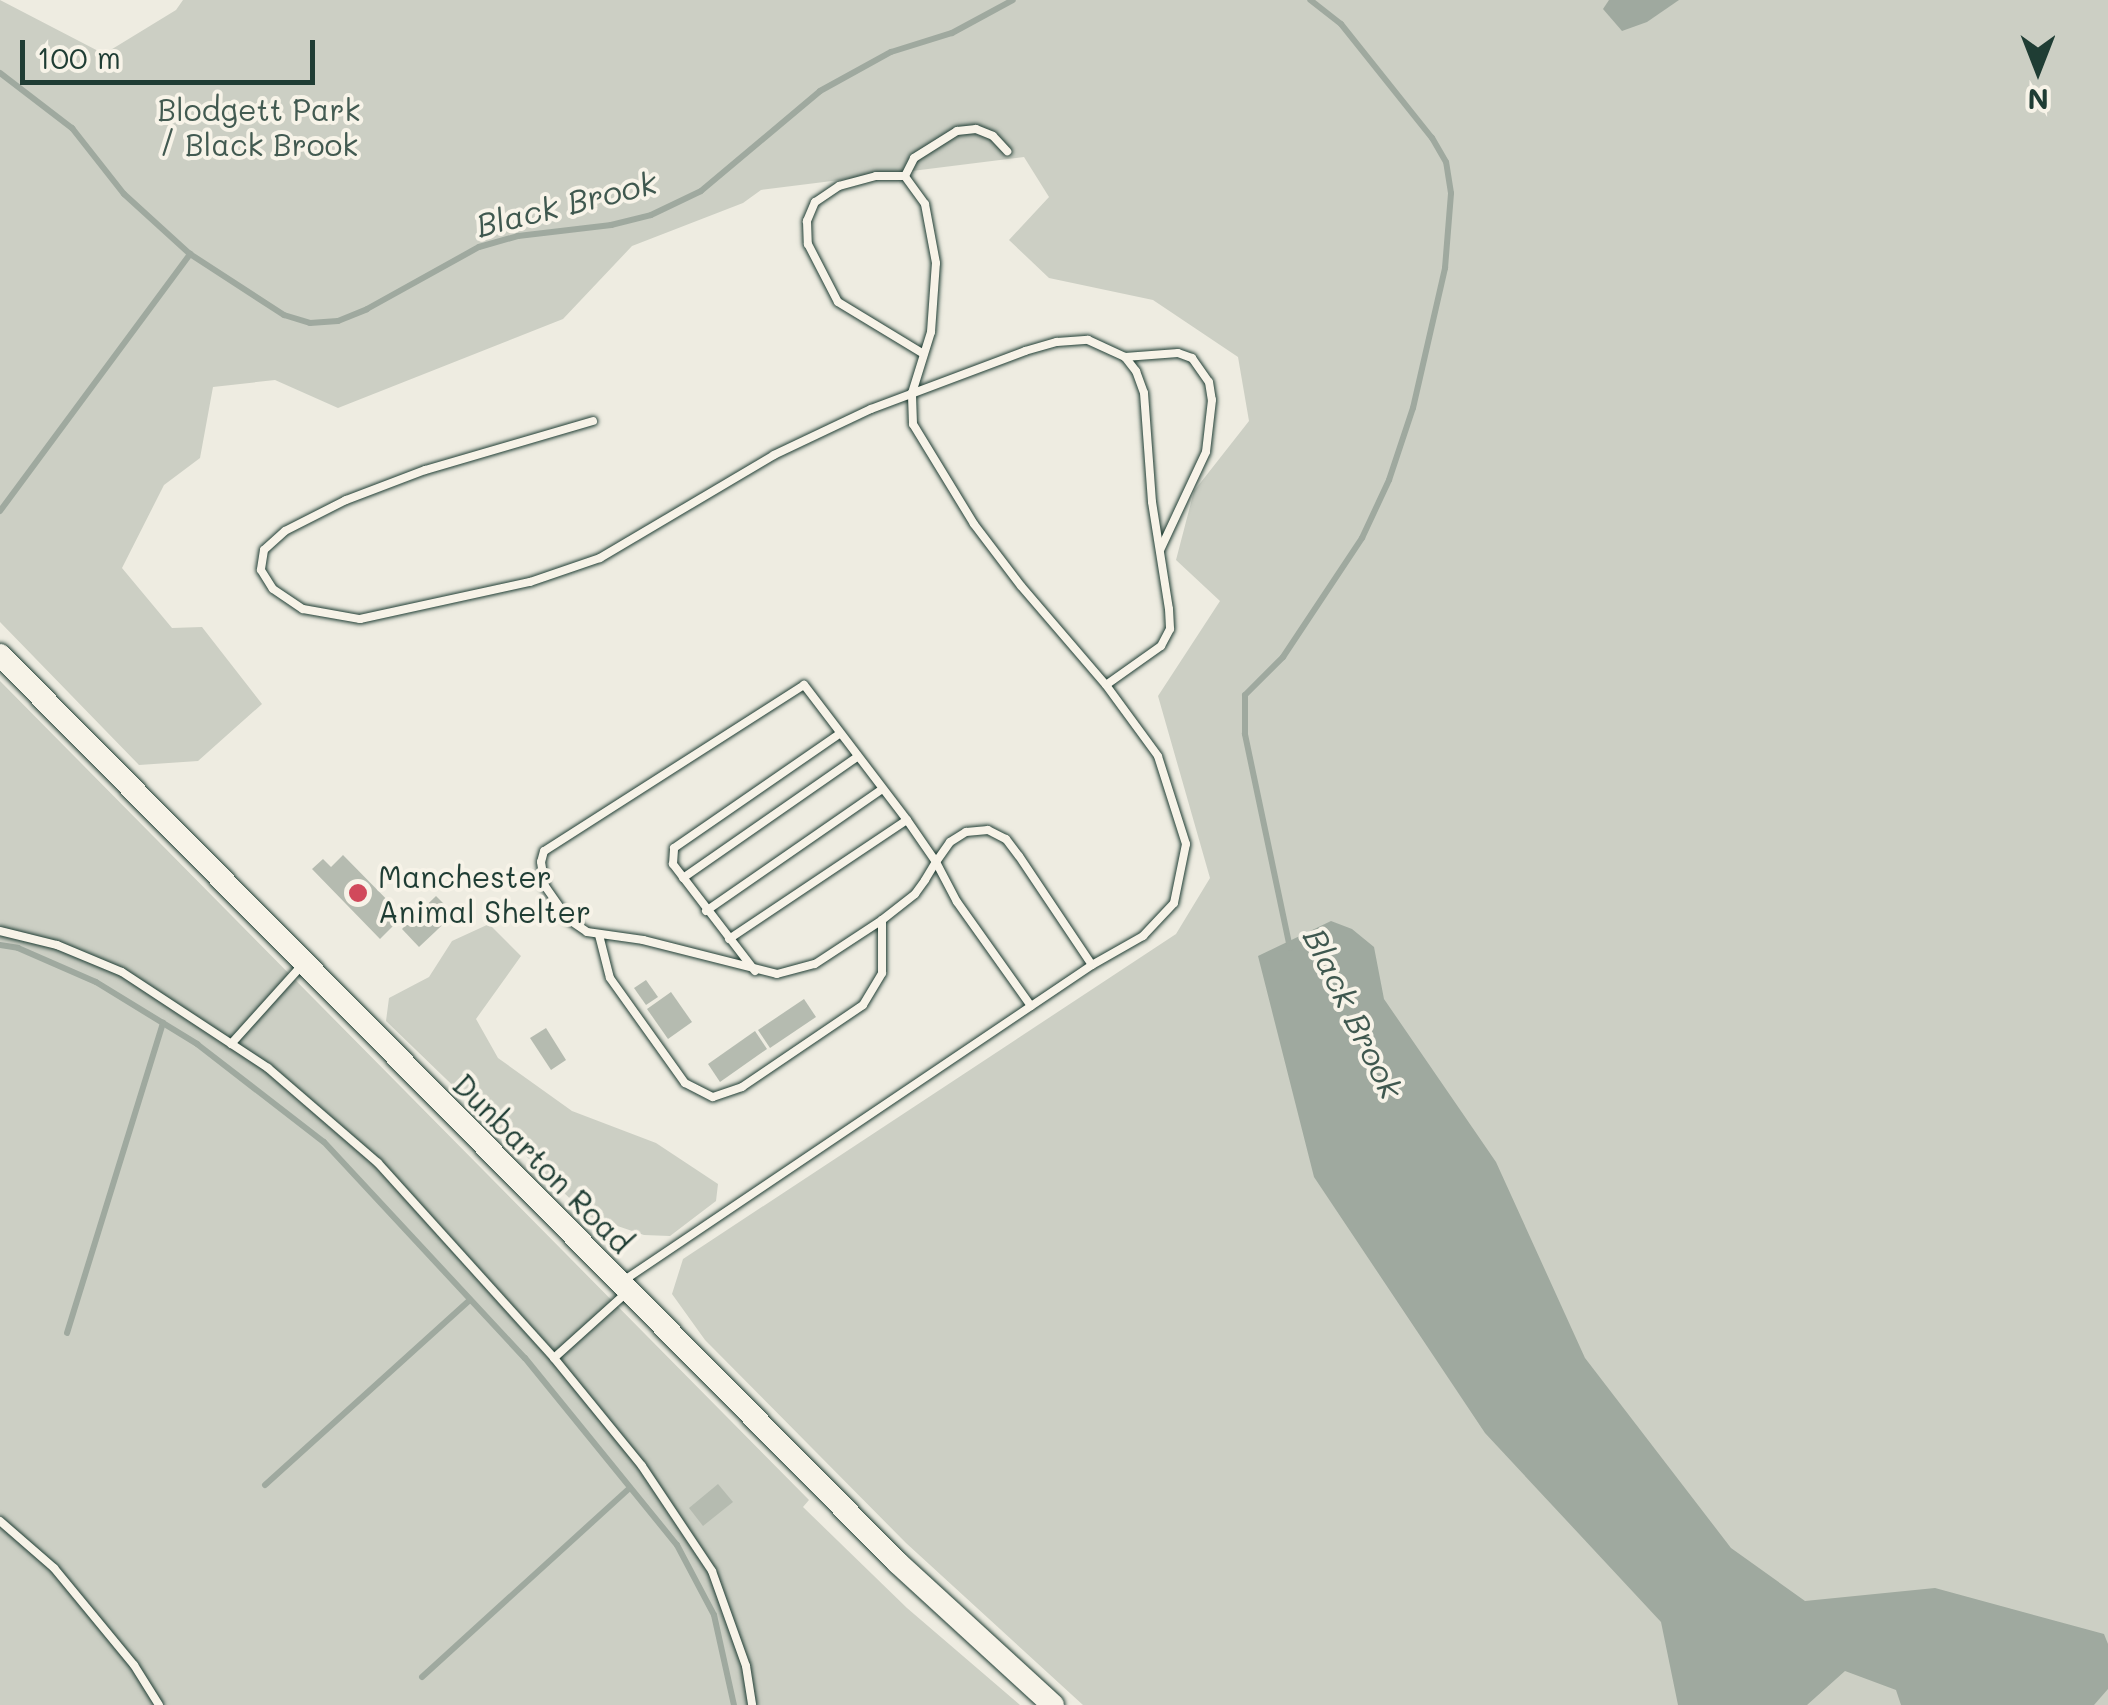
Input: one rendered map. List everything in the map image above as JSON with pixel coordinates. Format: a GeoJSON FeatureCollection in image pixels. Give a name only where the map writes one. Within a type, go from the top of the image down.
{"type":"FeatureCollection","features":[{"type":"Feature","properties":{"kind":"street","name":"Dunbarton Road"},"geometry":{"type":"LineString","coordinates":[[0,655],[898,1563],[1053,1705]]}},
{"type":"Feature","properties":{"kind":"lane"},"geometry":{"type":"LineString","coordinates":[[905,176],[914,158],[957,131],[976,128],[1008,151]]}},
{"type":"Feature","properties":{"kind":"lane"},"geometry":{"type":"LineString","coordinates":[[905,176],[876,176],[839,186],[815,202],[807,221],[808,244],[838,302],[924,354]]}},
{"type":"Feature","properties":{"kind":"lane"},"geometry":{"type":"LineString","coordinates":[[554,1358],[624,1287],[1031,1006],[1143,936],[1166,915],[1183,874],[1186,844],[1158,756],[1106,685],[1021,586],[949,488],[912,424],[912,393],[936,297],[935,247],[925,204],[905,176]]}},
{"type":"Feature","properties":{"kind":"lane"},"geometry":{"type":"LineString","coordinates":[[593,421],[425,470],[346,500],[284,531],[264,550],[261,570],[273,589],[303,609],[329,617],[360,618],[530,582],[600,558],[817,432],[912,393],[1057,342],[1088,340],[1125,356],[1178,353],[1203,368],[1212,400],[1206,452],[1160,550]]}},
{"type":"Feature","properties":{"kind":"lane"},"geometry":{"type":"LineString","coordinates":[[1106,685],[1161,646],[1170,629],[1144,393],[1125,356]]}},
{"type":"Feature","properties":{"kind":"lane"},"geometry":{"type":"LineString","coordinates":[[1031,1006],[957,902],[936,862],[907,820],[838,735],[804,685],[544,851],[541,862],[545,886],[568,920],[599,934],[670,946],[755,970],[794,972],[882,920],[915,894],[936,862],[950,842],[966,832],[988,830],[1006,839],[1092,965]]}},
{"type":"Feature","properties":{"kind":"lane"},"geometry":{"type":"LineString","coordinates":[[755,970],[673,864],[674,848],[838,735]]}},
{"type":"Feature","properties":{"kind":"lane"},"geometry":{"type":"LineString","coordinates":[[683,878],[857,757]]}},
{"type":"Feature","properties":{"kind":"lane"},"geometry":{"type":"LineString","coordinates":[[706,911],[882,789]]}},
{"type":"Feature","properties":{"kind":"lane"},"geometry":{"type":"LineString","coordinates":[[730,939],[907,820]]}},
{"type":"Feature","properties":{"kind":"lane"},"geometry":{"type":"LineString","coordinates":[[599,934],[610,978],[685,1083],[713,1097],[742,1088],[863,1005],[882,973],[882,920]]}},
{"type":"Feature","properties":{"kind":"lane"},"geometry":{"type":"LineString","coordinates":[[0,930],[56,945],[122,972],[268,1068],[378,1163],[554,1358],[642,1466],[712,1571],[746,1666],[752,1705]]}},
{"type":"Feature","properties":{"kind":"lane"},"geometry":{"type":"LineString","coordinates":[[231,1044],[303,964]]}},
{"type":"Feature","properties":{"kind":"lane"},"geometry":{"type":"LineString","coordinates":[[0,1522],[54,1568],[134,1665],[158,1705]]}},
{"type":"Feature","properties":{"kind":"green space","name":"Blodgett Park / Black Brook"},"geometry":{"type":"Polygon","coordinates":[[[0,0],[104,54],[176,10],[183,0],[2108,0],[2108,1705],[1083,1705],[906,1543],[705,1340],[672,1294],[683,1259],[1176,934],[1210,878],[1158,696],[1220,601],[1176,560],[1194,491],[1249,421],[1238,357],[1153,300],[1049,278],[1009,240],[1049,197],[1024,157],[761,190],[743,203],[632,246],[563,319],[338,408],[275,380],[213,387],[200,458],[164,485],[122,568],[172,628],[202,627],[262,704],[198,761],[139,765],[0,622],[0,0]]]}},
{"type":"Feature","properties":{"kind":"green space"},"geometry":{"type":"Polygon","coordinates":[[[0,681],[809,1500],[803,1507],[907,1608],[1020,1705],[0,1705],[0,681]]]}},
{"type":"Feature","properties":{"kind":"green space"},"geometry":{"type":"Polygon","coordinates":[[[489,924],[521,956],[476,1019],[498,1058],[572,1111],[656,1143],[718,1184],[716,1201],[670,1236],[644,1235],[588,1216],[386,1021],[389,998],[429,977],[452,941],[489,924]]]}},
{"type":"Feature","properties":{"kind":"water"},"geometry":{"type":"Polygon","coordinates":[[[1609,0],[1679,0],[1647,22],[1622,31],[1603,9],[1609,0]]]}},
{"type":"Feature","properties":{"kind":"water"},"geometry":{"type":"Polygon","coordinates":[[[1331,921],[1352,929],[1374,947],[1384,999],[1496,1162],[1585,1358],[1731,1548],[1805,1601],[1935,1588],[2104,1634],[2108,1644],[2108,1689],[2094,1705],[1901,1705],[1896,1690],[1845,1671],[1807,1705],[1678,1705],[1661,1622],[1485,1433],[1314,1177],[1258,956],[1331,921]]]}},
{"type":"Feature","properties":{"kind":"building","name":"Manchester Animal Shelter"},"geometry":{"type":"Polygon","coordinates":[[[343,855],[403,916],[380,939],[312,869],[323,859],[331,867],[343,855]]]}},
{"type":"Feature","properties":{"kind":"building"},"geometry":{"type":"Polygon","coordinates":[[[436,896],[454,914],[419,947],[402,929],[436,896]]]}},
{"type":"Feature","properties":{"kind":"building"},"geometry":{"type":"Polygon","coordinates":[[[646,980],[658,997],[646,1005],[634,988],[646,980]]]}},
{"type":"Feature","properties":{"kind":"building"},"geometry":{"type":"Polygon","coordinates":[[[671,992],[692,1022],[668,1039],[647,1009],[671,992]]]}},
{"type":"Feature","properties":{"kind":"building"},"geometry":{"type":"Polygon","coordinates":[[[804,999],[816,1017],[770,1048],[758,1030],[804,999]]]}},
{"type":"Feature","properties":{"kind":"building"},"geometry":{"type":"Polygon","coordinates":[[[546,1028],[566,1060],[551,1070],[530,1038],[546,1028]]]}},
{"type":"Feature","properties":{"kind":"building"},"geometry":{"type":"Polygon","coordinates":[[[755,1031],[767,1049],[720,1082],[708,1064],[755,1031]]]}},
{"type":"Feature","properties":{"kind":"building"},"geometry":{"type":"Polygon","coordinates":[[[718,1484],[733,1502],[703,1526],[689,1508],[718,1484]]]}},
{"type":"Feature","properties":{"kind":"waterway","name":"Black Brook"},"geometry":{"type":"LineString","coordinates":[[0,73],[72,128],[124,194],[190,254],[284,315],[310,323],[338,321],[479,247],[518,236],[611,225],[651,215],[701,191],[820,91],[891,52],[952,33],[1013,0]]}},
{"type":"Feature","properties":{"kind":"waterway","name":"Black Brook"},"geometry":{"type":"LineString","coordinates":[[1290,948],[1245,734],[1245,695],[1283,657],[1362,538],[1389,480],[1413,408],[1445,268],[1451,193],[1446,162],[1432,138],[1341,24],[1310,0]]}},
{"type":"Feature","properties":{"kind":"waterway"},"geometry":{"type":"LineString","coordinates":[[0,511],[190,254]]}},
{"type":"Feature","properties":{"kind":"waterway"},"geometry":{"type":"LineString","coordinates":[[0,945],[18,948],[96,982],[197,1044],[324,1142],[525,1358],[677,1545],[714,1615],[734,1705]]}},
{"type":"Feature","properties":{"kind":"waterway"},"geometry":{"type":"LineString","coordinates":[[67,1333],[163,1023]]}},
{"type":"Feature","properties":{"kind":"waterway"},"geometry":{"type":"LineString","coordinates":[[265,1485],[470,1300]]}},
{"type":"Feature","properties":{"kind":"waterway"},"geometry":{"type":"LineString","coordinates":[[422,1677],[630,1488]]}},
{"type":"Feature","properties":{"kind":"place","name":"Manchester Animal Shelter"},"geometry":{"type":"Point","coordinates":[358,893]}}]}
